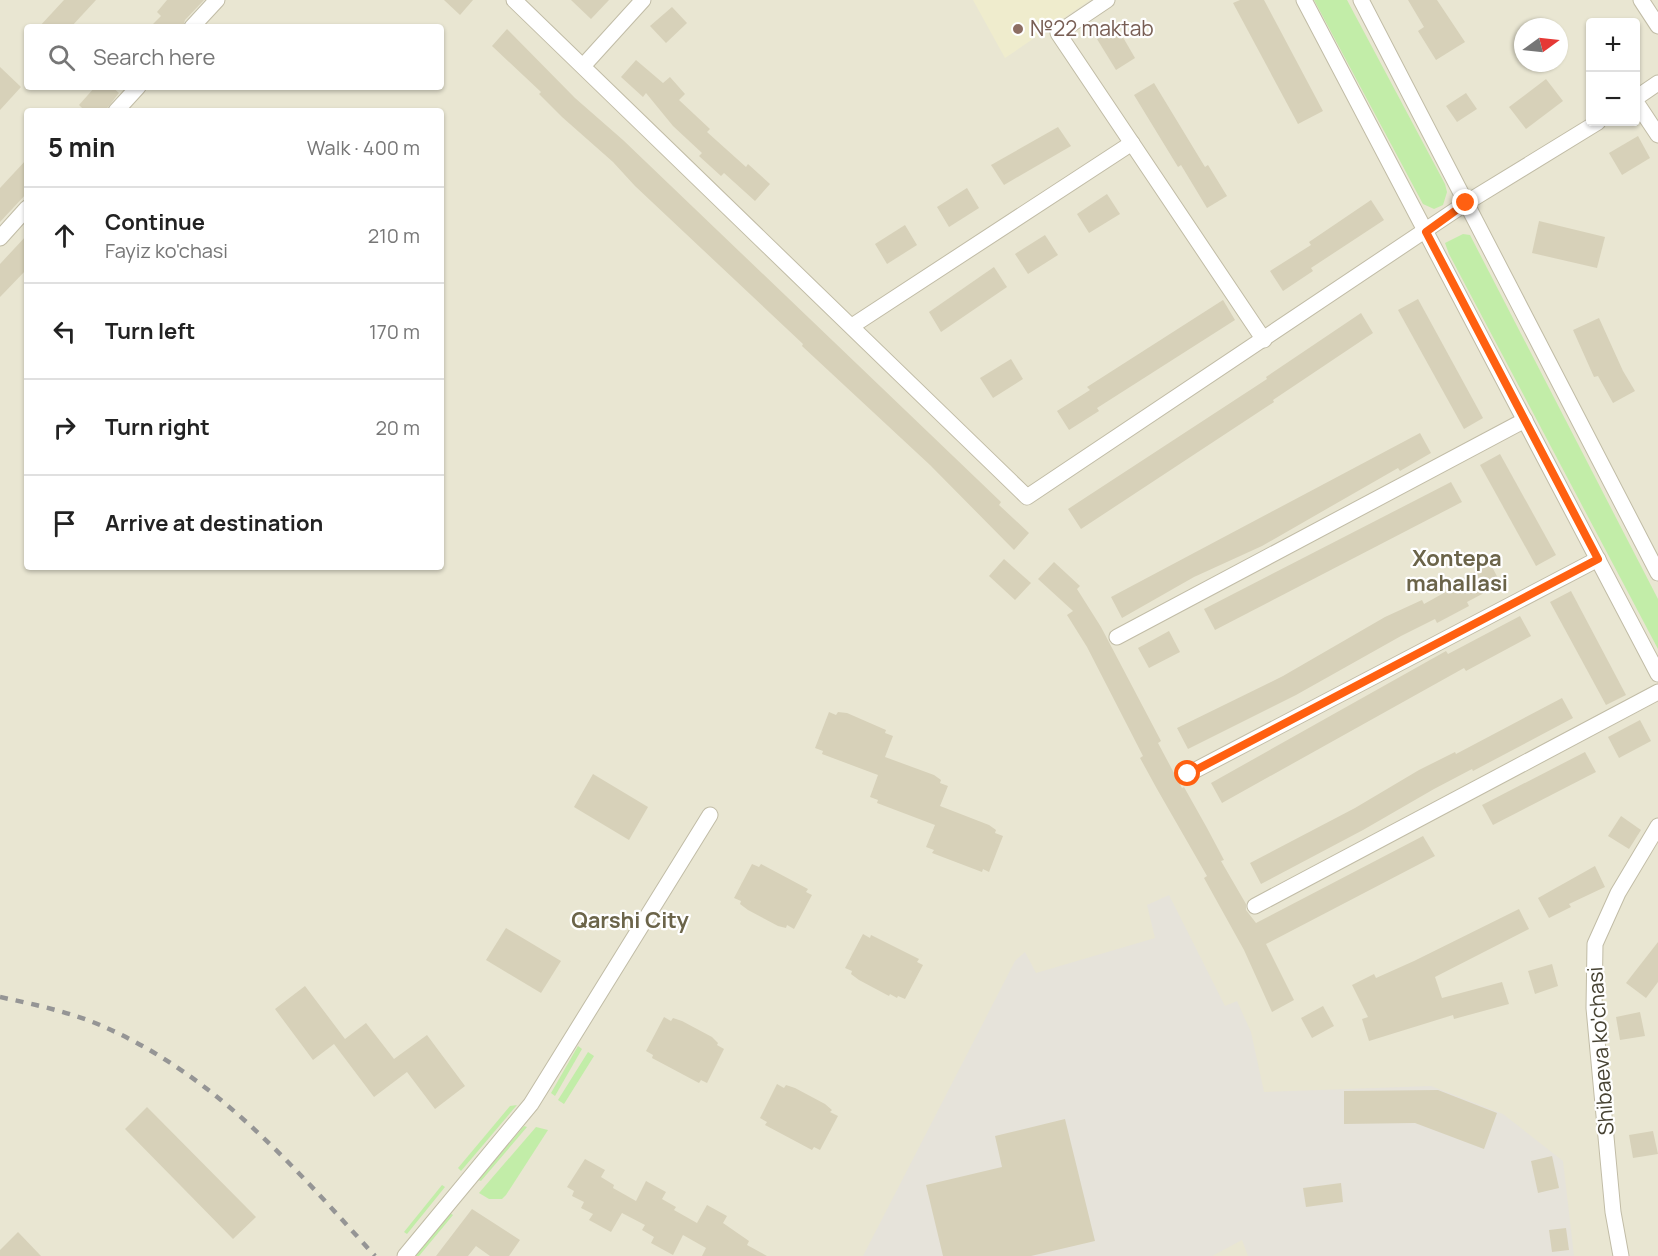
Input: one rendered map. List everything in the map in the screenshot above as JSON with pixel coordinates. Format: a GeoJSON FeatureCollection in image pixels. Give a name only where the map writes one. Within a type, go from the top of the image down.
{"type":"FeatureCollection","features":[{"type":"Feature","properties":{"kind":"street"},"geometry":{"type":"LineString","coordinates":[[195,24],[217,0]]}},
{"type":"Feature","properties":{"kind":"street"},"geometry":{"type":"LineString","coordinates":[[514,0],[584,65],[1027,497],[1426,232],[1466,203],[1591,126]]}},
{"type":"Feature","properties":{"kind":"street"},"geometry":{"type":"LineString","coordinates":[[584,65],[643,0]]}},
{"type":"Feature","properties":{"kind":"street"},"geometry":{"type":"LineString","coordinates":[[1107,0],[1058,33],[1264,340]]}},
{"type":"Feature","properties":{"kind":"street"},"geometry":{"type":"LineString","coordinates":[[1304,0],[1658,674]]}},
{"type":"Feature","properties":{"kind":"street"},"geometry":{"type":"LineString","coordinates":[[1361,0],[1658,573]]}},
{"type":"Feature","properties":{"kind":"street"},"geometry":{"type":"LineString","coordinates":[[1641,0],[1658,26]]}},
{"type":"Feature","properties":{"kind":"street"},"geometry":{"type":"LineString","coordinates":[[1640,96],[1658,83]]}},
{"type":"Feature","properties":{"kind":"street"},"geometry":{"type":"LineString","coordinates":[[119,108],[135,90]]}},
{"type":"Feature","properties":{"kind":"street"},"geometry":{"type":"LineString","coordinates":[[1640,108],[1658,135]]}},
{"type":"Feature","properties":{"kind":"street"},"geometry":{"type":"LineString","coordinates":[[852,326],[1132,143]]}},
{"type":"Feature","properties":{"kind":"street"},"geometry":{"type":"LineString","coordinates":[[0,238],[24,211]]}},
{"type":"Feature","properties":{"kind":"street"},"geometry":{"type":"LineString","coordinates":[[1117,637],[1525,420]]}},
{"type":"Feature","properties":{"kind":"street"},"geometry":{"type":"LineString","coordinates":[[1188,774],[1598,559]]}},
{"type":"Feature","properties":{"kind":"street"},"geometry":{"type":"LineString","coordinates":[[1255,906],[1658,692]]}},
{"type":"Feature","properties":{"kind":"street"},"geometry":{"type":"LineString","coordinates":[[405,1256],[531,1104],[710,815]]}},
{"type":"Feature","properties":{"kind":"street","name":"Shibaeva ko'chasi"},"geometry":{"type":"LineString","coordinates":[[1621,1256],[1613,1212],[1594,1008],[1595,944],[1618,893],[1658,826]]}},
{"type":"Feature","properties":{"kind":"shaded area","name":"Xontepa mahallasi"},"geometry":{"type":"Polygon","coordinates":[[[0,0],[1658,0],[1658,1256],[0,1256],[0,0]]]}},
{"type":"Feature","properties":{"kind":"shaded area","name":"№22 maktab"},"geometry":{"type":"Polygon","coordinates":[[[973,0],[1090,0],[1005,58],[973,0]]]}},
{"type":"Feature","properties":{"kind":"shaded area"},"geometry":{"type":"Polygon","coordinates":[[[1169,895],[1225,1006],[1237,1001],[1251,1032],[1264,1092],[1431,1086],[1503,1114],[1563,1161],[1574,1256],[1248,1256],[1242,1240],[1212,1256],[863,1256],[1015,961],[1025,952],[1036,973],[1155,938],[1147,905],[1169,895]]]}},
{"type":"Feature","properties":{"kind":"green space"},"geometry":{"type":"Polygon","coordinates":[[[1314,0],[1347,0],[1445,184],[1447,192],[1443,205],[1434,209],[1423,204],[1314,0]]]}},
{"type":"Feature","properties":{"kind":"green space"},"geometry":{"type":"Polygon","coordinates":[[[1463,234],[1470,235],[1658,599],[1658,649],[1449,254],[1445,243],[1463,234]]]}},
{"type":"Feature","properties":{"kind":"green space"},"geometry":{"type":"Polygon","coordinates":[[[578,1046],[582,1049],[555,1096],[551,1093],[578,1046]]]}},
{"type":"Feature","properties":{"kind":"green space"},"geometry":{"type":"Polygon","coordinates":[[[588,1052],[594,1056],[564,1104],[558,1100],[588,1052]]]}},
{"type":"Feature","properties":{"kind":"green space"},"geometry":{"type":"Polygon","coordinates":[[[517,1105],[461,1171],[458,1168],[510,1106],[517,1105]]]}},
{"type":"Feature","properties":{"kind":"green space"},"geometry":{"type":"Polygon","coordinates":[[[524,1126],[527,1127],[481,1181],[478,1180],[524,1126]]]}},
{"type":"Feature","properties":{"kind":"green space"},"geometry":{"type":"Polygon","coordinates":[[[536,1127],[548,1130],[506,1195],[502,1199],[489,1199],[479,1193],[536,1127]]]}},
{"type":"Feature","properties":{"kind":"green space"},"geometry":{"type":"Polygon","coordinates":[[[442,1185],[445,1187],[407,1234],[404,1232],[442,1185]]]}},
{"type":"Feature","properties":{"kind":"green space"},"geometry":{"type":"Polygon","coordinates":[[[450,1213],[453,1215],[419,1256],[414,1256],[450,1213]]]}},
{"type":"Feature","properties":{"kind":"building"},"geometry":{"type":"Polygon","coordinates":[[[64,0],[96,0],[74,24],[42,24],[64,0]]]}},
{"type":"Feature","properties":{"kind":"building"},"geometry":{"type":"Polygon","coordinates":[[[167,0],[204,0],[184,24],[153,24],[161,16],[157,12],[167,0]]]}},
{"type":"Feature","properties":{"kind":"building"},"geometry":{"type":"Polygon","coordinates":[[[444,0],[473,0],[460,15],[444,0]]]}},
{"type":"Feature","properties":{"kind":"building"},"geometry":{"type":"Polygon","coordinates":[[[571,0],[609,0],[591,19],[571,0]]]}},
{"type":"Feature","properties":{"kind":"building"},"geometry":{"type":"Polygon","coordinates":[[[1240,0],[1264,0],[1323,111],[1298,124],[1233,3],[1240,0]]]}},
{"type":"Feature","properties":{"kind":"building"},"geometry":{"type":"Polygon","coordinates":[[[1408,0],[1437,0],[1465,42],[1436,60],[1418,31],[1424,27],[1408,0]]]}},
{"type":"Feature","properties":{"kind":"building"},"geometry":{"type":"Polygon","coordinates":[[[672,7],[687,23],[666,43],[650,26],[672,7]]]}},
{"type":"Feature","properties":{"kind":"building"},"geometry":{"type":"Polygon","coordinates":[[[1117,27],[1135,58],[1116,70],[1097,39],[1117,27]]]}},
{"type":"Feature","properties":{"kind":"building"},"geometry":{"type":"Polygon","coordinates":[[[507,29],[575,98],[623,140],[1001,502],[999,505],[1029,533],[1014,550],[930,465],[802,346],[803,344],[635,186],[613,162],[562,117],[539,94],[541,92],[492,46],[507,29]]]}},
{"type":"Feature","properties":{"kind":"building"},"geometry":{"type":"Polygon","coordinates":[[[636,60],[663,83],[670,77],[685,94],[679,100],[710,129],[707,132],[746,167],[748,164],[770,184],[755,201],[724,173],[721,176],[699,156],[702,153],[673,126],[646,93],[643,97],[621,77],[636,60]]]}},
{"type":"Feature","properties":{"kind":"building"},"geometry":{"type":"Polygon","coordinates":[[[0,67],[21,87],[0,110],[0,67]]]}},
{"type":"Feature","properties":{"kind":"building"},"geometry":{"type":"Polygon","coordinates":[[[1546,79],[1563,101],[1526,129],[1509,107],[1546,79]]]}},
{"type":"Feature","properties":{"kind":"building"},"geometry":{"type":"Polygon","coordinates":[[[1154,83],[1205,167],[1208,165],[1227,196],[1207,208],[1181,165],[1178,167],[1134,95],[1154,83]]]}},
{"type":"Feature","properties":{"kind":"building"},"geometry":{"type":"Polygon","coordinates":[[[92,90],[116,90],[119,93],[107,108],[82,108],[79,105],[92,90]]]}},
{"type":"Feature","properties":{"kind":"building"},"geometry":{"type":"Polygon","coordinates":[[[1466,93],[1477,109],[1457,122],[1446,106],[1466,93]]]}},
{"type":"Feature","properties":{"kind":"building"},"geometry":{"type":"Polygon","coordinates":[[[1058,127],[1071,146],[1004,185],[991,165],[1058,127]]]}},
{"type":"Feature","properties":{"kind":"building"},"geometry":{"type":"Polygon","coordinates":[[[1638,136],[1650,158],[1622,175],[1609,153],[1638,136]]]}},
{"type":"Feature","properties":{"kind":"building"},"geometry":{"type":"Polygon","coordinates":[[[24,162],[24,196],[0,222],[0,188],[24,162]]]}},
{"type":"Feature","properties":{"kind":"building"},"geometry":{"type":"Polygon","coordinates":[[[967,188],[979,208],[949,227],[937,207],[967,188]]]}},
{"type":"Feature","properties":{"kind":"building"},"geometry":{"type":"Polygon","coordinates":[[[1107,194],[1120,214],[1089,233],[1077,214],[1107,194]]]}},
{"type":"Feature","properties":{"kind":"building"},"geometry":{"type":"Polygon","coordinates":[[[1371,200],[1384,220],[1311,268],[1313,271],[1283,291],[1270,271],[1311,245],[1309,242],[1371,200]]]}},
{"type":"Feature","properties":{"kind":"building"},"geometry":{"type":"Polygon","coordinates":[[[1539,221],[1605,237],[1597,268],[1532,253],[1539,221]]]}},
{"type":"Feature","properties":{"kind":"building"},"geometry":{"type":"Polygon","coordinates":[[[905,225],[917,245],[887,264],[875,244],[905,225]]]}},
{"type":"Feature","properties":{"kind":"building"},"geometry":{"type":"Polygon","coordinates":[[[1045,235],[1058,255],[1028,274],[1015,254],[1045,235]]]}},
{"type":"Feature","properties":{"kind":"building"},"geometry":{"type":"Polygon","coordinates":[[[24,238],[24,272],[0,297],[0,264],[24,238]]]}},
{"type":"Feature","properties":{"kind":"building"},"geometry":{"type":"Polygon","coordinates":[[[994,267],[1007,287],[941,332],[929,312],[994,267]]]}},
{"type":"Feature","properties":{"kind":"building"},"geometry":{"type":"Polygon","coordinates":[[[1418,299],[1483,418],[1464,429],[1398,310],[1418,299]]]}},
{"type":"Feature","properties":{"kind":"building"},"geometry":{"type":"Polygon","coordinates":[[[1223,300],[1235,320],[1097,408],[1099,411],[1069,430],[1057,411],[1090,390],[1087,387],[1223,300]]]}},
{"type":"Feature","properties":{"kind":"building"},"geometry":{"type":"Polygon","coordinates":[[[1361,313],[1373,333],[1273,400],[1274,402],[1081,529],[1068,509],[1267,379],[1266,377],[1361,313]]]}},
{"type":"Feature","properties":{"kind":"building"},"geometry":{"type":"Polygon","coordinates":[[[1599,318],[1623,371],[1635,391],[1613,403],[1598,376],[1594,377],[1573,330],[1599,318]]]}},
{"type":"Feature","properties":{"kind":"building"},"geometry":{"type":"Polygon","coordinates":[[[1011,359],[1023,379],[993,398],[980,378],[1011,359]]]}},
{"type":"Feature","properties":{"kind":"building"},"geometry":{"type":"Polygon","coordinates":[[[1420,433],[1431,453],[1400,471],[1398,468],[1262,546],[1194,577],[1122,618],[1111,597],[1420,433]]]}},
{"type":"Feature","properties":{"kind":"building"},"geometry":{"type":"Polygon","coordinates":[[[1500,454],[1556,555],[1536,566],[1480,465],[1500,454]]]}},
{"type":"Feature","properties":{"kind":"building"},"geometry":{"type":"Polygon","coordinates":[[[1451,482],[1462,502],[1215,630],[1204,609],[1451,482]]]}},
{"type":"Feature","properties":{"kind":"building"},"geometry":{"type":"Polygon","coordinates":[[[1004,559],[1031,583],[1015,600],[989,576],[1004,559]]]}},
{"type":"Feature","properties":{"kind":"building"},"geometry":{"type":"Polygon","coordinates":[[[1054,562],[1080,586],[1077,589],[1101,627],[1161,741],[1158,743],[1224,860],[1221,861],[1246,904],[1246,910],[1256,923],[1423,836],[1435,856],[1266,944],[1294,1000],[1272,1012],[1244,950],[1204,878],[1207,876],[1140,758],[1143,756],[1087,647],[1067,615],[1073,611],[1038,579],[1054,562]]]}},
{"type":"Feature","properties":{"kind":"building"},"geometry":{"type":"Polygon","coordinates":[[[1490,563],[1501,584],[1467,602],[1469,606],[1437,623],[1435,619],[1401,636],[1296,695],[1188,749],[1177,728],[1283,676],[1385,617],[1422,600],[1424,604],[1460,584],[1458,581],[1490,563]]]}},
{"type":"Feature","properties":{"kind":"building"},"geometry":{"type":"Polygon","coordinates":[[[1571,591],[1626,695],[1606,705],[1550,602],[1571,591]]]}},
{"type":"Feature","properties":{"kind":"building"},"geometry":{"type":"Polygon","coordinates":[[[1520,616],[1531,636],[1466,671],[1464,668],[1222,803],[1211,783],[1446,651],[1448,654],[1520,616]]]}},
{"type":"Feature","properties":{"kind":"building"},"geometry":{"type":"Polygon","coordinates":[[[1169,631],[1180,652],[1149,668],[1138,648],[1169,631]]]}},
{"type":"Feature","properties":{"kind":"building"},"geometry":{"type":"Polygon","coordinates":[[[1562,698],[1573,718],[1434,789],[1261,884],[1250,863],[1355,808],[1419,770],[1455,752],[1456,754],[1562,698]]]}},
{"type":"Feature","properties":{"kind":"building"},"geometry":{"type":"Polygon","coordinates":[[[829,712],[836,715],[838,712],[847,713],[886,730],[885,733],[893,736],[885,757],[934,775],[941,780],[940,783],[948,786],[940,806],[989,825],[996,830],[995,833],[1003,836],[989,872],[983,869],[982,872],[932,853],[934,850],[926,847],[935,825],[877,803],[878,800],[870,797],[878,775],[822,754],[823,751],[815,748],[829,712]]]}},
{"type":"Feature","properties":{"kind":"building"},"geometry":{"type":"Polygon","coordinates":[[[1640,720],[1651,741],[1619,758],[1608,737],[1640,720]]]}},
{"type":"Feature","properties":{"kind":"building"},"geometry":{"type":"Polygon","coordinates":[[[1585,752],[1596,772],[1493,825],[1482,805],[1585,752]]]}},
{"type":"Feature","properties":{"kind":"building"},"geometry":{"type":"Polygon","coordinates":[[[593,774],[648,807],[629,840],[574,807],[593,774]]]}},
{"type":"Feature","properties":{"kind":"building"},"geometry":{"type":"Polygon","coordinates":[[[1621,816],[1641,830],[1629,849],[1608,836],[1621,816]]]}},
{"type":"Feature","properties":{"kind":"building"},"geometry":{"type":"Polygon","coordinates":[[[752,864],[759,867],[761,864],[808,889],[806,892],[812,895],[794,929],[787,925],[786,928],[778,926],[748,910],[740,904],[741,901],[734,898],[752,864]]]}},
{"type":"Feature","properties":{"kind":"building"},"geometry":{"type":"Polygon","coordinates":[[[1595,866],[1605,887],[1569,904],[1571,907],[1549,918],[1538,898],[1595,866]]]}},
{"type":"Feature","properties":{"kind":"building"},"geometry":{"type":"Polygon","coordinates":[[[1519,909],[1529,929],[1435,977],[1442,998],[1502,982],[1509,1004],[1454,1019],[1453,1015],[1369,1041],[1362,1019],[1368,1017],[1352,985],[1374,974],[1376,978],[1414,961],[1519,909]]]}},
{"type":"Feature","properties":{"kind":"building"},"geometry":{"type":"Polygon","coordinates":[[[506,928],[561,961],[541,993],[486,960],[506,928]]]}},
{"type":"Feature","properties":{"kind":"building"},"geometry":{"type":"Polygon","coordinates":[[[863,934],[870,938],[871,935],[919,959],[917,962],[923,965],[905,999],[890,994],[889,996],[859,980],[851,974],[852,971],[845,968],[863,934]]]}},
{"type":"Feature","properties":{"kind":"building"},"geometry":{"type":"Polygon","coordinates":[[[1658,942],[1658,982],[1646,998],[1626,983],[1658,942]]]}},
{"type":"Feature","properties":{"kind":"building"},"geometry":{"type":"Polygon","coordinates":[[[1552,964],[1558,986],[1535,994],[1528,971],[1552,964]]]}},
{"type":"Feature","properties":{"kind":"building"},"geometry":{"type":"Polygon","coordinates":[[[305,986],[345,1039],[366,1023],[394,1059],[427,1035],[465,1086],[435,1109],[407,1072],[374,1097],[334,1044],[313,1060],[275,1009],[305,986]]]}},
{"type":"Feature","properties":{"kind":"building"},"geometry":{"type":"Polygon","coordinates":[[[1323,1006],[1334,1026],[1312,1038],[1301,1018],[1323,1006]]]}},
{"type":"Feature","properties":{"kind":"building"},"geometry":{"type":"Polygon","coordinates":[[[1640,1012],[1645,1036],[1620,1040],[1616,1017],[1640,1012]]]}},
{"type":"Feature","properties":{"kind":"building"},"geometry":{"type":"Polygon","coordinates":[[[664,1017],[671,1021],[673,1018],[682,1021],[712,1037],[718,1043],[717,1045],[724,1049],[707,1083],[701,1080],[699,1083],[652,1058],[653,1055],[646,1051],[664,1017]]]}},
{"type":"Feature","properties":{"kind":"building"},"geometry":{"type":"Polygon","coordinates":[[[777,1084],[784,1088],[786,1085],[795,1088],[825,1104],[832,1110],[830,1112],[838,1116],[820,1150],[814,1147],[812,1150],[765,1125],[767,1122],[760,1118],[777,1084]]]}},
{"type":"Feature","properties":{"kind":"building"},"geometry":{"type":"Polygon","coordinates":[[[1438,1090],[1497,1113],[1484,1149],[1415,1123],[1344,1124],[1344,1091],[1438,1090]]]}},
{"type":"Feature","properties":{"kind":"building"},"geometry":{"type":"Polygon","coordinates":[[[147,1107],[256,1217],[233,1239],[125,1129],[147,1107]]]}},
{"type":"Feature","properties":{"kind":"building"},"geometry":{"type":"Polygon","coordinates":[[[1065,1119],[1095,1241],[1031,1256],[943,1256],[926,1185],[1002,1167],[995,1136],[1065,1119]]]}},
{"type":"Feature","properties":{"kind":"building"},"geometry":{"type":"Polygon","coordinates":[[[1653,1131],[1658,1154],[1633,1158],[1629,1135],[1653,1131]]]}},
{"type":"Feature","properties":{"kind":"building"},"geometry":{"type":"Polygon","coordinates":[[[1552,1156],[1559,1188],[1538,1193],[1531,1161],[1552,1156]]]}},
{"type":"Feature","properties":{"kind":"building"},"geometry":{"type":"Polygon","coordinates":[[[585,1159],[605,1170],[601,1177],[614,1185],[613,1188],[636,1201],[646,1181],[666,1192],[662,1199],[676,1207],[674,1210],[697,1223],[707,1205],[727,1216],[723,1223],[749,1241],[747,1245],[767,1256],[702,1256],[706,1248],[683,1235],[673,1255],[651,1243],[654,1237],[642,1230],[645,1225],[622,1213],[611,1232],[589,1220],[593,1214],[581,1208],[584,1202],[572,1196],[574,1191],[567,1187],[585,1159]]]}},
{"type":"Feature","properties":{"kind":"building"},"geometry":{"type":"Polygon","coordinates":[[[1341,1183],[1343,1202],[1306,1207],[1303,1188],[1341,1183]]]}},
{"type":"Feature","properties":{"kind":"building"},"geometry":{"type":"Polygon","coordinates":[[[472,1209],[520,1240],[509,1256],[490,1256],[476,1246],[468,1256],[436,1256],[472,1209]]]}},
{"type":"Feature","properties":{"kind":"building"},"geometry":{"type":"Polygon","coordinates":[[[1566,1228],[1569,1250],[1552,1252],[1549,1230],[1566,1228]]]}},
{"type":"Feature","properties":{"kind":"building"},"geometry":{"type":"Polygon","coordinates":[[[18,1232],[41,1256],[0,1256],[0,1250],[18,1232]]]}},
{"type":"Feature","properties":{"kind":"railway"},"geometry":{"type":"LineString","coordinates":[[0,997],[56,1010],[96,1023],[149,1050],[186,1073],[221,1100],[285,1159],[375,1256]]}},
{"type":"Feature","properties":{"kind":"place","name":"№22 maktab"},"geometry":{"type":"Point","coordinates":[1018,29]}},
{"type":"Feature","properties":{"kind":"district","name":"Xontepa mahallasi"},"geometry":{"type":"Point","coordinates":[1457,570]}},
{"type":"Feature","properties":{"kind":"district","name":"Qarshi City"},"geometry":{"type":"Point","coordinates":[630,920]}},
{"type":"Feature","properties":{"kind":"route"},"geometry":{"type":"LineString","coordinates":[[1188,774],[1598,559],[1426,232],[1466,203]]}}]}
